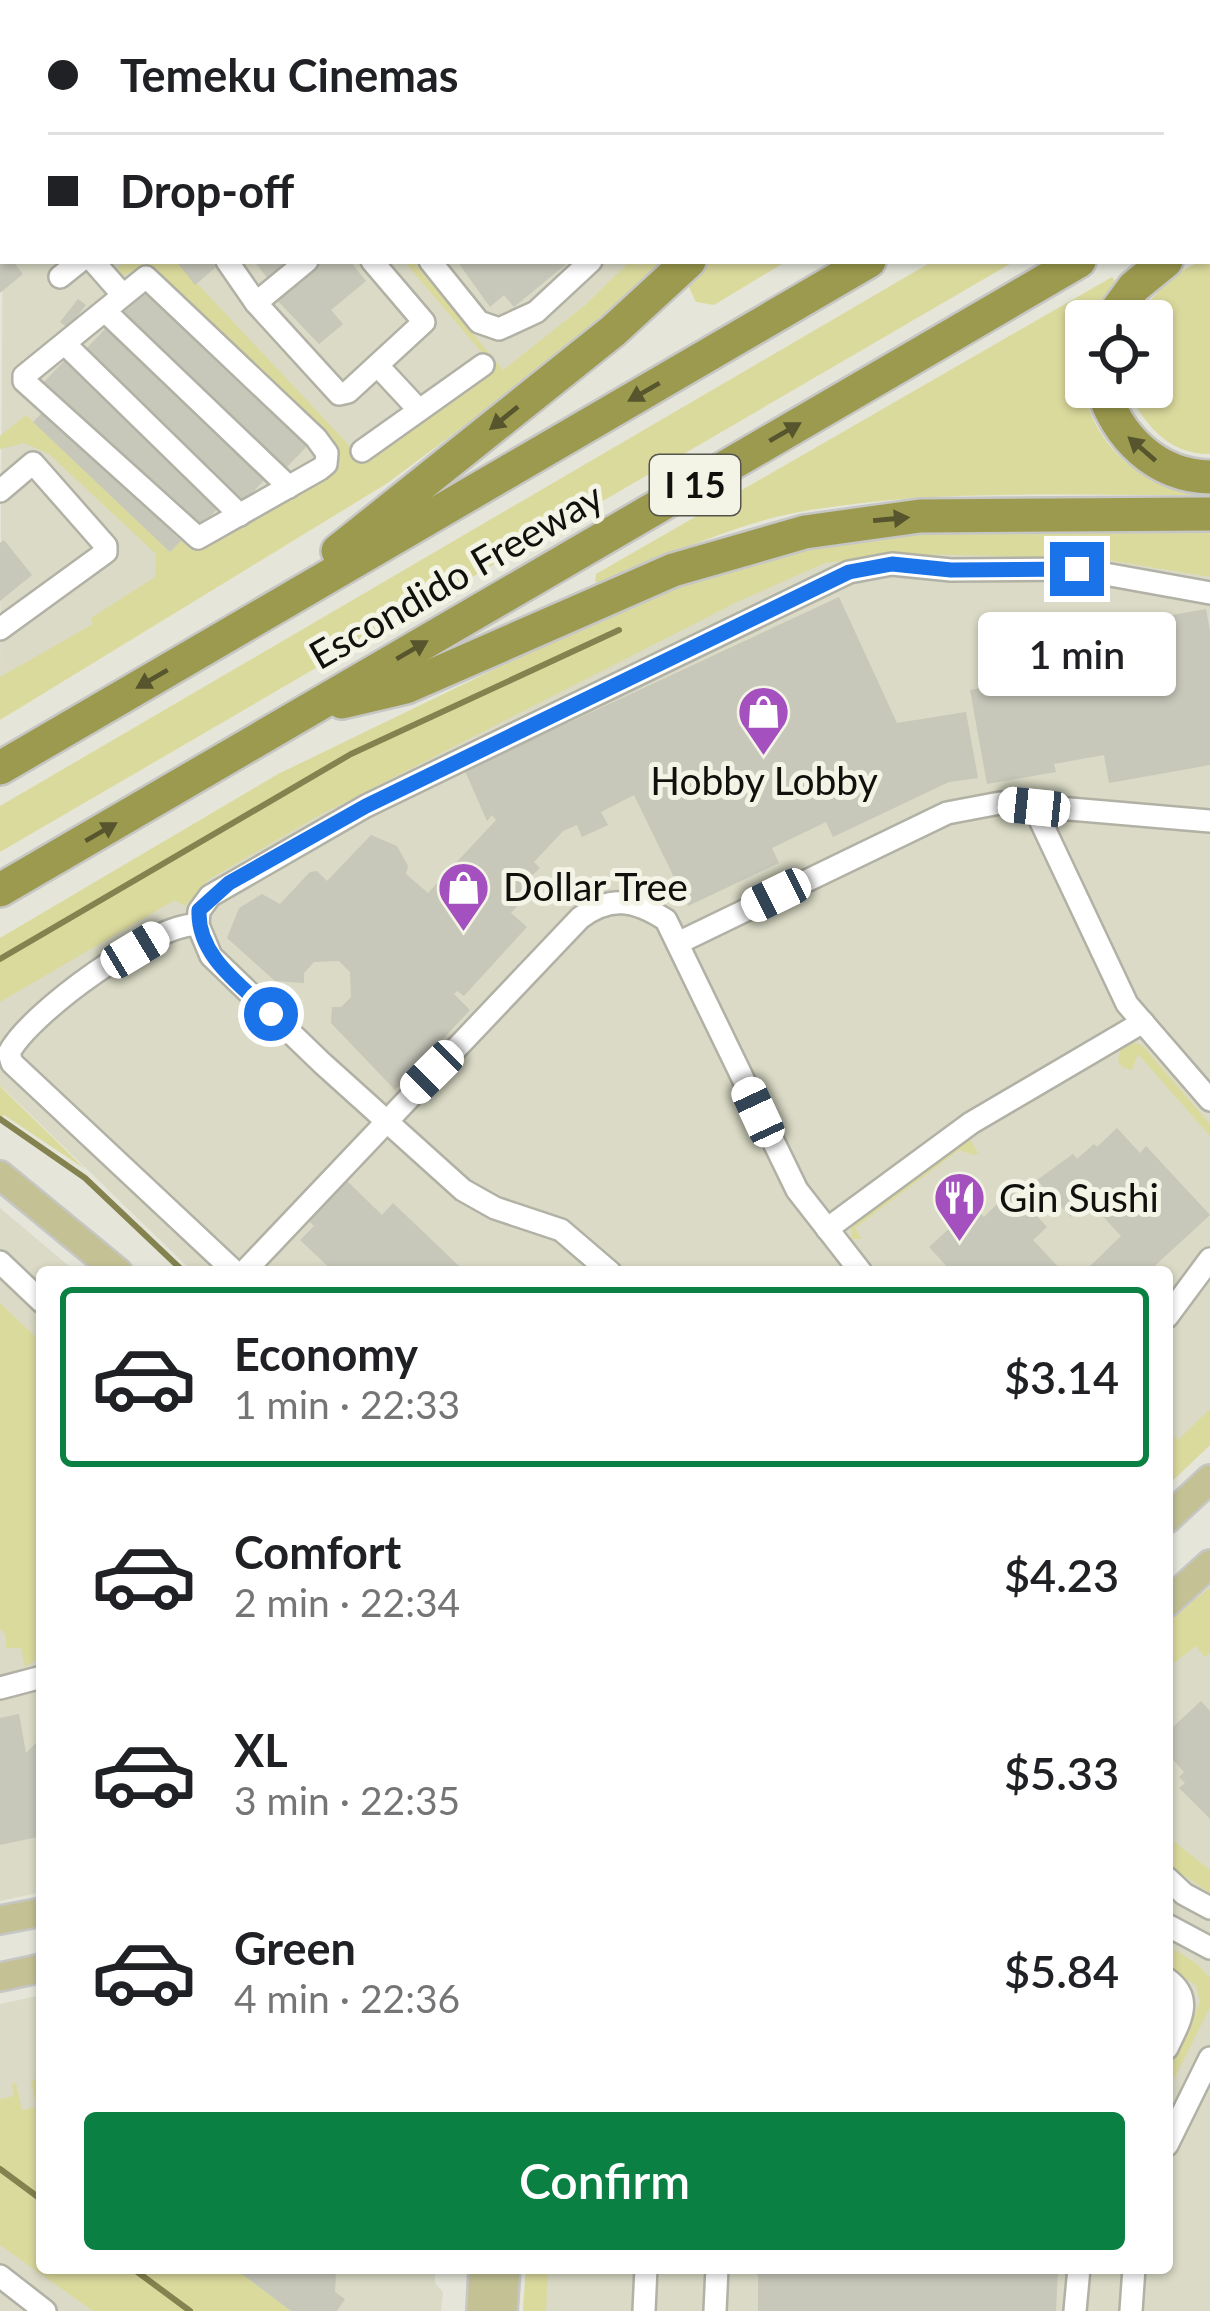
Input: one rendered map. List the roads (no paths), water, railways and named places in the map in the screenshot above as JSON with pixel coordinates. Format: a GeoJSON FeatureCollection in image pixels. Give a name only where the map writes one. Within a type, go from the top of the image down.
{"type":"FeatureCollection","features":[{"type":"Feature","properties":{"kind":"highway"},"geometry":{"type":"LineString","coordinates":[[252,620],[614,331],[686,264]]}},
{"type":"Feature","properties":{"kind":"highway"},"geometry":{"type":"LineString","coordinates":[[745,332],[846,264]]}},
{"type":"Feature","properties":{"kind":"highway","name":"Escondido Freeway"},"geometry":{"type":"LineString","coordinates":[[0,768],[864,264]]}},
{"type":"Feature","properties":{"kind":"highway","name":"Escondido Freeway"},"geometry":{"type":"LineString","coordinates":[[0,890],[1073,264]]}},
{"type":"Feature","properties":{"kind":"highway"},"geometry":{"type":"LineString","coordinates":[[1124,300],[1162,264]]}},
{"type":"Feature","properties":{"kind":"highway"},"geometry":{"type":"LineString","coordinates":[[1108,408],[1135,447],[1172,472],[1210,477]]}},
{"type":"Feature","properties":{"kind":"highway"},"geometry":{"type":"LineString","coordinates":[[311,709],[406,687],[673,570],[805,532],[920,516],[1210,514]]}},
{"type":"Feature","properties":{"kind":"main road"},"geometry":{"type":"LineString","coordinates":[[0,1174],[111,1266]]}},
{"type":"Feature","properties":{"kind":"main road"},"geometry":{"type":"LineString","coordinates":[[1173,1513],[1210,1479]]}},
{"type":"Feature","properties":{"kind":"main road"},"geometry":{"type":"LineString","coordinates":[[1173,1598],[1210,1564]]}},
{"type":"Feature","properties":{"kind":"main road"},"geometry":{"type":"LineString","coordinates":[[0,1920],[36,1913]]}},
{"type":"Feature","properties":{"kind":"main road"},"geometry":{"type":"LineString","coordinates":[[0,1978],[36,1969]]}},
{"type":"Feature","properties":{"kind":"main road"},"geometry":{"type":"LineString","coordinates":[[465,2311],[466,2274]]}},
{"type":"Feature","properties":{"kind":"main road"},"geometry":{"type":"LineString","coordinates":[[481,2311],[483,2274]]}},
{"type":"Feature","properties":{"kind":"main road"},"geometry":{"type":"LineString","coordinates":[[503,2311],[506,2274]]}},
{"type":"Feature","properties":{"kind":"street"},"geometry":{"type":"LineString","coordinates":[[60,277],[76,264]]}},
{"type":"Feature","properties":{"kind":"street"},"geometry":{"type":"LineString","coordinates":[[96,264],[122,294]]}},
{"type":"Feature","properties":{"kind":"street"},"geometry":{"type":"LineString","coordinates":[[229,264],[256,303],[339,394],[348,392],[424,322],[375,264]]}},
{"type":"Feature","properties":{"kind":"street"},"geometry":{"type":"LineString","coordinates":[[256,303],[303,264]]}},
{"type":"Feature","properties":{"kind":"street"},"geometry":{"type":"LineString","coordinates":[[432,264],[479,322],[499,329],[536,312],[588,264]]}},
{"type":"Feature","properties":{"kind":"street"},"geometry":{"type":"LineString","coordinates":[[146,277],[316,438],[327,453],[326,464],[195,538],[24,381],[40,354],[66,345],[122,294],[146,277]]}},
{"type":"Feature","properties":{"kind":"street"},"geometry":{"type":"LineString","coordinates":[[105,311],[289,487]]}},
{"type":"Feature","properties":{"kind":"street"},"geometry":{"type":"LineString","coordinates":[[66,345],[240,515]]}},
{"type":"Feature","properties":{"kind":"street"},"geometry":{"type":"LineString","coordinates":[[362,451],[483,365]]}},
{"type":"Feature","properties":{"kind":"street"},"geometry":{"type":"LineString","coordinates":[[378,366],[419,410]]}},
{"type":"Feature","properties":{"kind":"street"},"geometry":{"type":"LineString","coordinates":[[0,491],[33,464],[106,546],[106,552],[0,629]]}},
{"type":"Feature","properties":{"kind":"street"},"geometry":{"type":"LineString","coordinates":[[603,1266],[561,1230],[495,1208],[464,1190],[322,1063],[211,956],[198,925],[199,910],[210,896],[366,806],[849,572],[892,564],[951,570],[1077,569],[1210,593]]}},
{"type":"Feature","properties":{"kind":"street"},"geometry":{"type":"LineString","coordinates":[[680,942],[946,813],[1000,803],[1210,820]]}},
{"type":"Feature","properties":{"kind":"street"},"geometry":{"type":"LineString","coordinates":[[1034,807],[1112,978],[1210,1100]]}},
{"type":"Feature","properties":{"kind":"street"},"geometry":{"type":"LineString","coordinates":[[250,1266],[593,908],[608,901],[636,902],[666,920],[789,1174],[856,1266]]}},
{"type":"Feature","properties":{"kind":"street"},"geometry":{"type":"LineString","coordinates":[[198,925],[175,926],[74,986],[16,1038],[9,1053],[12,1063],[229,1266]]}},
{"type":"Feature","properties":{"kind":"street"},"geometry":{"type":"LineString","coordinates":[[827,1228],[971,1123],[1143,1022]]}},
{"type":"Feature","properties":{"kind":"street"},"geometry":{"type":"LineString","coordinates":[[1173,1309],[1210,1259]]}},
{"type":"Feature","properties":{"kind":"street"},"geometry":{"type":"LineString","coordinates":[[0,1262],[36,1296]]}},
{"type":"Feature","properties":{"kind":"street"},"geometry":{"type":"LineString","coordinates":[[0,1688],[36,1679]]}},
{"type":"Feature","properties":{"kind":"street"},"geometry":{"type":"LineString","coordinates":[[1173,1884],[1210,1908]]}},
{"type":"Feature","properties":{"kind":"street"},"geometry":{"type":"LineString","coordinates":[[1173,1928],[1210,1948]]}},
{"type":"Feature","properties":{"kind":"street"},"geometry":{"type":"LineString","coordinates":[[1173,1986],[1180,1989],[1184,2001],[1173,2023]]}},
{"type":"Feature","properties":{"kind":"street"},"geometry":{"type":"LineString","coordinates":[[1173,2133],[1210,2058]]}},
{"type":"Feature","properties":{"kind":"street"},"geometry":{"type":"LineString","coordinates":[[644,2311],[646,2274]]}},
{"type":"Feature","properties":{"kind":"street"},"geometry":{"type":"LineString","coordinates":[[715,2311],[717,2274]]}},
{"type":"Feature","properties":{"kind":"street"},"geometry":{"type":"LineString","coordinates":[[1075,2311],[1078,2274]]}},
{"type":"Feature","properties":{"kind":"street"},"geometry":{"type":"LineString","coordinates":[[1132,2311],[1134,2274]]}},
{"type":"Feature","properties":{"kind":"street"},"geometry":{"type":"LineString","coordinates":[[0,2276],[45,2311]]}},
{"type":"Feature","properties":{"kind":"waterway"},"geometry":{"type":"LineString","coordinates":[[0,959],[351,754],[619,630]]}},
{"type":"Feature","properties":{"kind":"waterway"},"geometry":{"type":"LineString","coordinates":[[0,1119],[85,1178],[178,1266]]}},
{"type":"Feature","properties":{"kind":"waterway"},"geometry":{"type":"LineString","coordinates":[[0,2169],[36,2196]]}},
{"type":"Feature","properties":{"kind":"waterway"},"geometry":{"type":"LineString","coordinates":[[140,2274],[190,2311]]}},
{"type":"Feature","properties":{"kind":"place","name":"Hobby Lobby"},"geometry":{"type":"Point","coordinates":[764,757]}},
{"type":"Feature","properties":{"kind":"place","name":"Dollar Tree"},"geometry":{"type":"Point","coordinates":[464,933]}},
{"type":"Feature","properties":{"kind":"place","name":"Gin Sushi"},"geometry":{"type":"Point","coordinates":[960,1244]}}]}
